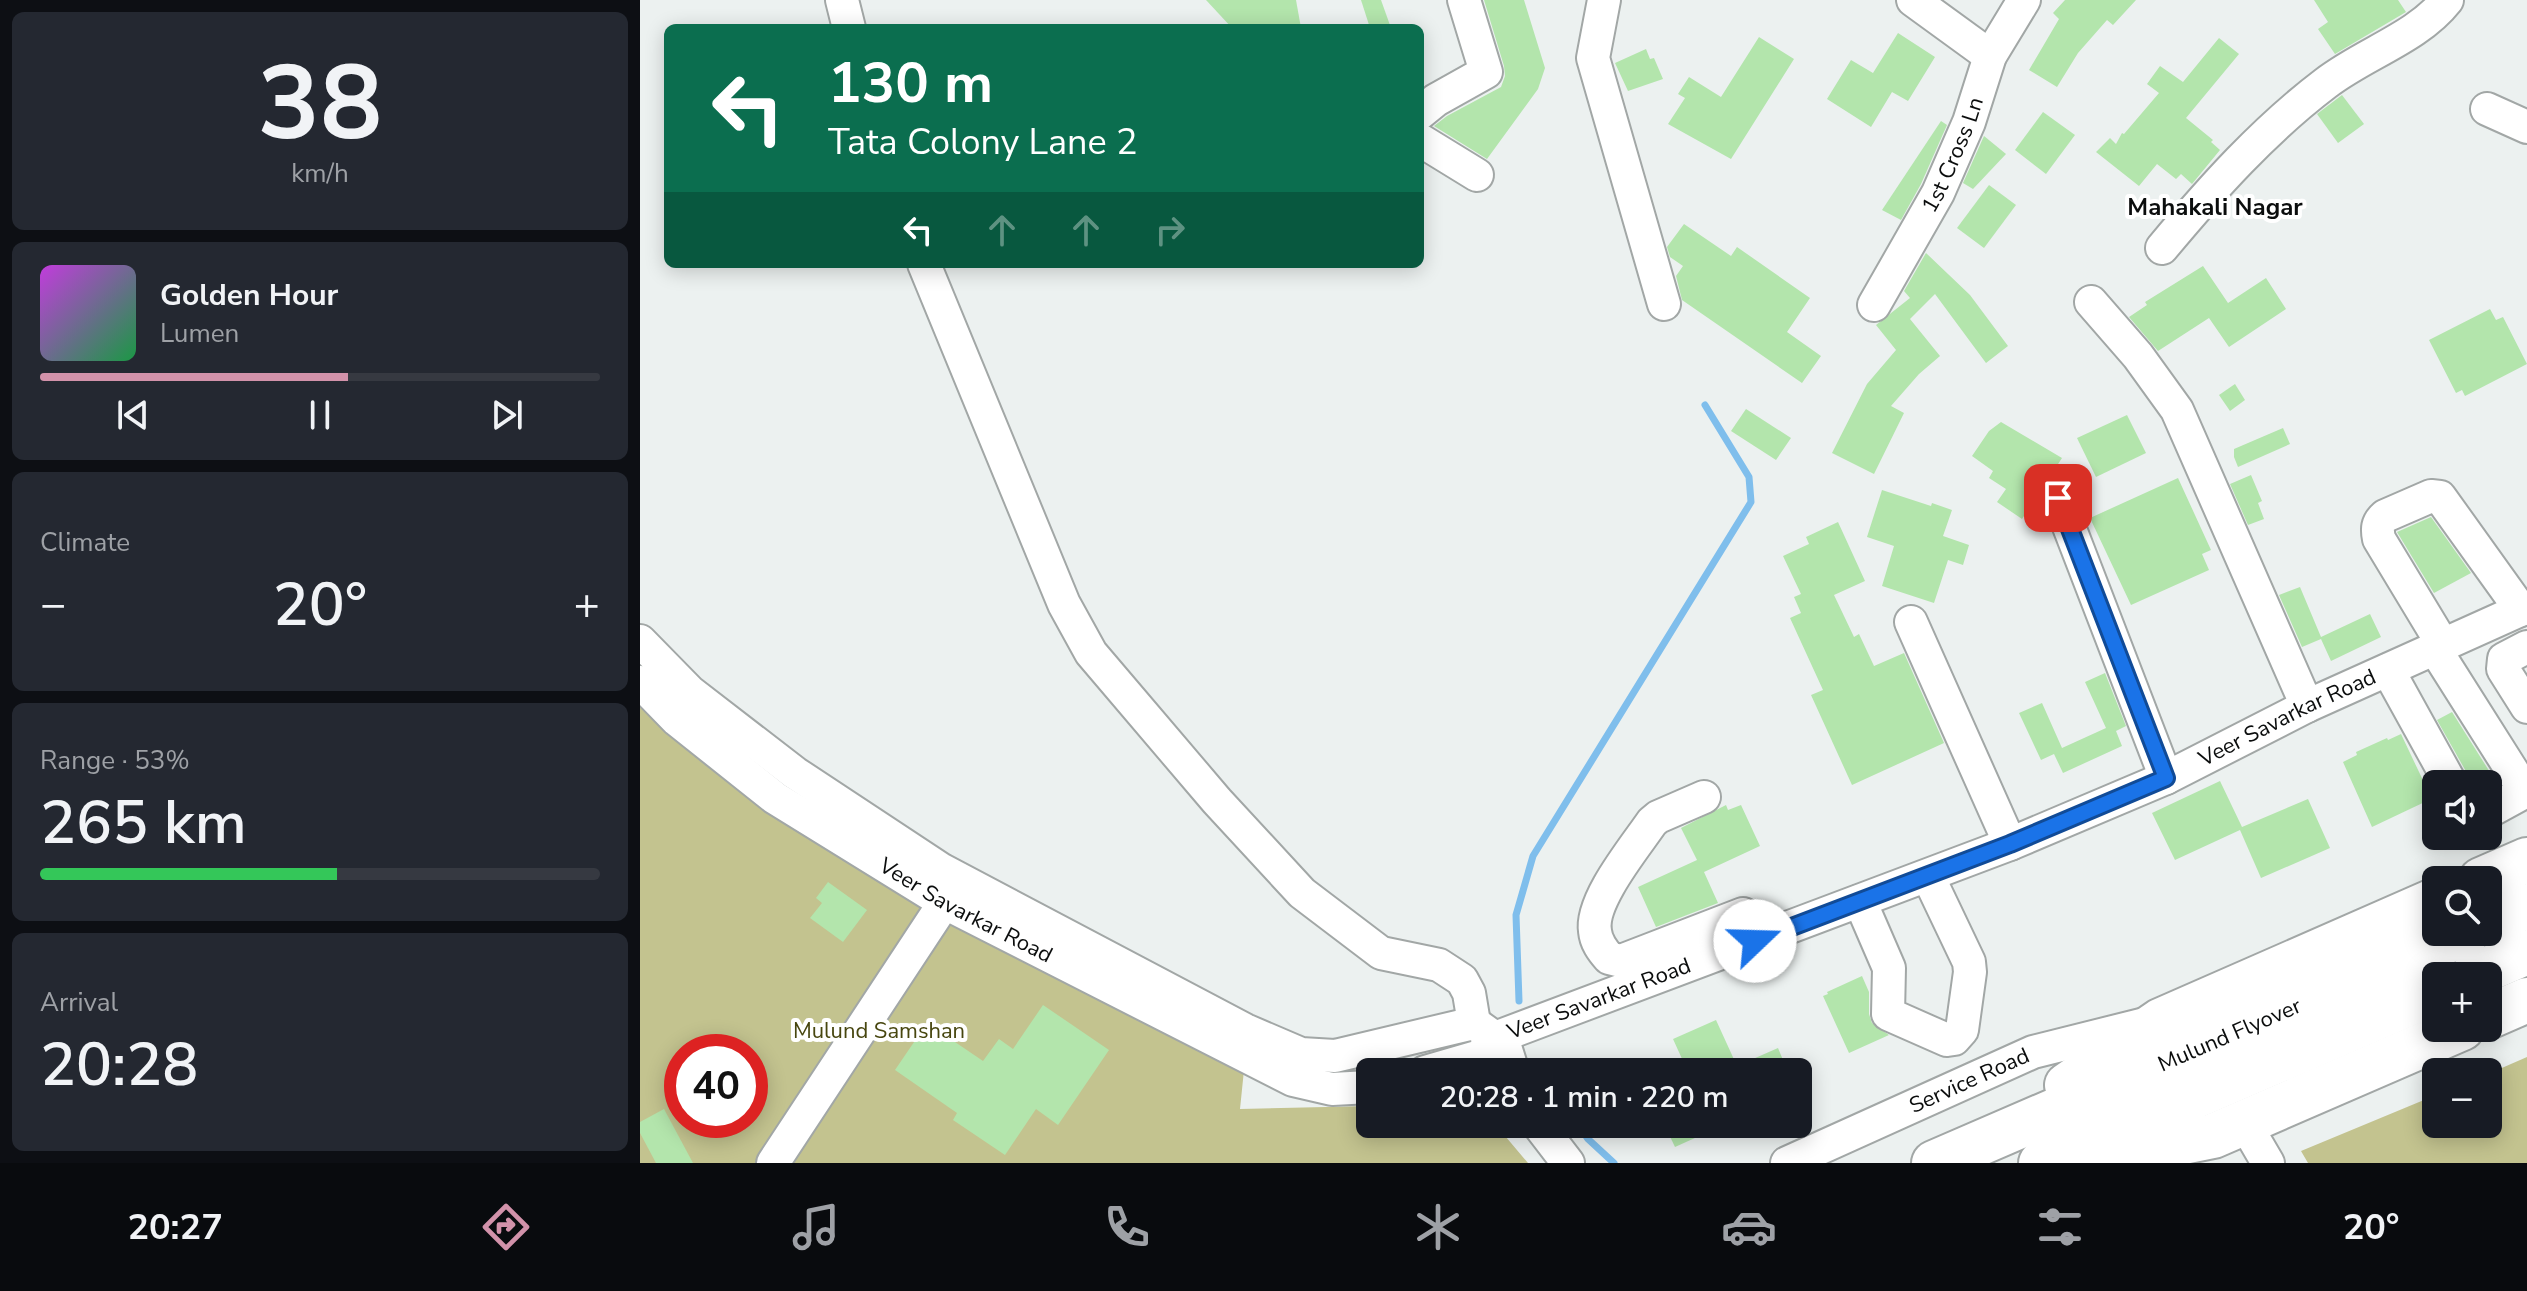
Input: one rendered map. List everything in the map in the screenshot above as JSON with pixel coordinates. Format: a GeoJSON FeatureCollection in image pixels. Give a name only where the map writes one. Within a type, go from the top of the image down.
{"type":"FeatureCollection","features":[{"type":"Feature","properties":{"kind":"highway"},"geometry":{"type":"LineString","coordinates":[[2502,871],[2527,860]]}},
{"type":"Feature","properties":{"kind":"highway"},"geometry":{"type":"LineString","coordinates":[[1934,1163],[1992,1137],[2160,1021],[2422,906]]}},
{"type":"Feature","properties":{"kind":"highway"},"geometry":{"type":"LineString","coordinates":[[2502,917],[2527,906]]}},
{"type":"Feature","properties":{"kind":"highway","name":"Mulund Flyover"},"geometry":{"type":"LineString","coordinates":[[1992,1137],[2436,946]]}},
{"type":"Feature","properties":{"kind":"highway"},"geometry":{"type":"LineString","coordinates":[[2502,963],[2527,952]]}},
{"type":"Feature","properties":{"kind":"highway","name":"Mulund Flyover"},"geometry":{"type":"LineString","coordinates":[[2041,1163],[2422,998]]}},
{"type":"Feature","properties":{"kind":"highway"},"geometry":{"type":"LineString","coordinates":[[2502,1011],[2527,1000]]}},
{"type":"Feature","properties":{"kind":"highway"},"geometry":{"type":"LineString","coordinates":[[2079,1163],[2228,1129],[2430,1042]]}},
{"type":"Feature","properties":{"kind":"street"},"geometry":{"type":"LineString","coordinates":[[842,0],[848,24]]}},
{"type":"Feature","properties":{"kind":"street"},"geometry":{"type":"LineString","coordinates":[[1424,110],[1486,72],[1464,0]]}},
{"type":"Feature","properties":{"kind":"street"},"geometry":{"type":"LineString","coordinates":[[1604,0],[1593,58],[1664,304]]}},
{"type":"Feature","properties":{"kind":"street"},"geometry":{"type":"LineString","coordinates":[[1913,0],[1990,56]]}},
{"type":"Feature","properties":{"kind":"street","name":"1st Cross Ln"},"geometry":{"type":"LineString","coordinates":[[1874,305],[1938,193],[1969,122],[1990,56],[2024,0]]}},
{"type":"Feature","properties":{"kind":"street"},"geometry":{"type":"LineString","coordinates":[[2162,248],[2262,137],[2327,82],[2434,17],[2447,0]]}},
{"type":"Feature","properties":{"kind":"street"},"geometry":{"type":"LineString","coordinates":[[2487,109],[2527,127]]}},
{"type":"Feature","properties":{"kind":"street"},"geometry":{"type":"LineString","coordinates":[[1424,142],[1477,175]]}},
{"type":"Feature","properties":{"kind":"street"},"geometry":{"type":"LineString","coordinates":[[926,268],[1064,604],[1091,653],[1217,801],[1302,893],[1381,953],[1439,965],[1462,980],[1505,1058]]}},
{"type":"Feature","properties":{"kind":"street"},"geometry":{"type":"LineString","coordinates":[[2091,302],[2138,356],[2177,410],[2307,706]]}},
{"type":"Feature","properties":{"kind":"street"},"geometry":{"type":"LineString","coordinates":[[2502,804],[2519,795],[2523,788],[2379,539],[2377,528],[2380,521],[2431,496],[2440,497],[2524,608]]}},
{"type":"Feature","properties":{"kind":"street"},"geometry":{"type":"LineString","coordinates":[[2058,498],[2166,778]]}},
{"type":"Feature","properties":{"kind":"street","name":"Veer Savarkar Road"},"geometry":{"type":"LineString","coordinates":[[1473,1058],[1480,1056],[1490,1033],[1684,952],[1860,901],[2010,844],[2166,778],[2307,706],[2524,608]]}},
{"type":"Feature","properties":{"kind":"street"},"geometry":{"type":"LineString","coordinates":[[1911,622],[2010,844]]}},
{"type":"Feature","properties":{"kind":"street"},"geometry":{"type":"LineString","coordinates":[[2485,626],[2515,653],[2503,669],[2527,707]]}},
{"type":"Feature","properties":{"kind":"street"},"geometry":{"type":"LineString","coordinates":[[640,641],[690,692],[795,773],[864,835]]}},
{"type":"Feature","properties":{"kind":"street"},"geometry":{"type":"LineString","coordinates":[[2388,670],[2443,770]]}},
{"type":"Feature","properties":{"kind":"street","name":"Veer Savarkar Road"},"geometry":{"type":"LineString","coordinates":[[640,682],[677,720],[775,798],[864,835],[953,891],[1293,1080],[1332,1089],[1356,1088]]}},
{"type":"Feature","properties":{"kind":"street"},"geometry":{"type":"LineString","coordinates":[[775,798],[795,773]]}},
{"type":"Feature","properties":{"kind":"street"},"geometry":{"type":"LineString","coordinates":[[1684,952],[1614,961],[1599,945],[1594,928],[1599,904],[1652,822],[1704,797]]}},
{"type":"Feature","properties":{"kind":"street"},"geometry":{"type":"LineString","coordinates":[[1860,901],[1889,968],[1888,1014],[1947,1040],[1954,1039],[1962,1030],[1969,962],[1928,876]]}},
{"type":"Feature","properties":{"kind":"street"},"geometry":{"type":"LineString","coordinates":[[773,1163],[953,891],[1301,1054],[1335,1056],[1490,1033]]}},
{"type":"Feature","properties":{"kind":"street","name":"Service Road"},"geometry":{"type":"LineString","coordinates":[[1787,1163],[2033,1052],[2160,1021]]}},
{"type":"Feature","properties":{"kind":"street"},"geometry":{"type":"LineString","coordinates":[[2158,1163],[2228,1129],[2268,1163]]}},
{"type":"Feature","properties":{"kind":"street"},"geometry":{"type":"LineString","coordinates":[[1549,1138],[1568,1163]]}},
{"type":"Feature","properties":{"kind":"green space","name":"Mulund Samshan"},"geometry":{"type":"Polygon","coordinates":[[[640,694],[1244,1070],[1240,1109],[1356,1106],[1356,1138],[1507,1138],[1528,1163],[640,1163],[640,694]]]}},
{"type":"Feature","properties":{"kind":"green space"},"geometry":{"type":"Polygon","coordinates":[[[2527,1057],[2527,1163],[2308,1163],[2301,1151],[2422,1101],[2422,1138],[2502,1138],[2502,1068],[2527,1057]]]}},
{"type":"Feature","properties":{"kind":"building"},"geometry":{"type":"Polygon","coordinates":[[[1206,0],[1296,0],[1300,24],[1228,24],[1206,0]]]}},
{"type":"Feature","properties":{"kind":"building"},"geometry":{"type":"Polygon","coordinates":[[[1361,0],[1381,0],[1390,24],[1369,24],[1361,0]]]}},
{"type":"Feature","properties":{"kind":"building"},"geometry":{"type":"Polygon","coordinates":[[[1484,0],[1524,0],[1545,68],[1538,89],[1487,159],[1434,126],[1501,87],[1505,76],[1504,66],[1484,0]]]}},
{"type":"Feature","properties":{"kind":"building"},"geometry":{"type":"Polygon","coordinates":[[[2065,0],[2136,0],[2113,25],[2107,20],[2078,53],[2057,87],[2029,70],[2059,19],[2053,13],[2065,0]]]}},
{"type":"Feature","properties":{"kind":"building"},"geometry":{"type":"Polygon","coordinates":[[[2314,0],[2398,0],[2406,12],[2335,54],[2318,29],[2328,22],[2314,0]]]}},
{"type":"Feature","properties":{"kind":"building"},"geometry":{"type":"Polygon","coordinates":[[[1898,33],[1935,57],[1908,101],[1892,92],[1871,127],[1827,99],[1851,60],[1873,73],[1898,33]]]}},
{"type":"Feature","properties":{"kind":"building"},"geometry":{"type":"Polygon","coordinates":[[[1759,37],[1794,59],[1731,159],[1668,124],[1685,98],[1678,94],[1689,77],[1721,97],[1759,37]]]}},
{"type":"Feature","properties":{"kind":"building"},"geometry":{"type":"Polygon","coordinates":[[[2219,38],[2239,54],[2186,118],[2213,140],[2211,142],[2220,150],[2192,184],[2181,174],[2176,179],[2157,164],[2139,186],[2096,152],[2110,138],[2116,144],[2122,133],[2159,93],[2147,84],[2160,66],[2183,82],[2219,38]]]}},
{"type":"Feature","properties":{"kind":"building"},"geometry":{"type":"Polygon","coordinates":[[[1646,49],[1650,59],[1654,58],[1663,79],[1628,91],[1615,63],[1646,49]]]}},
{"type":"Feature","properties":{"kind":"building"},"geometry":{"type":"Polygon","coordinates":[[[2342,95],[2364,124],[2338,143],[2317,114],[2342,95]]]}},
{"type":"Feature","properties":{"kind":"building"},"geometry":{"type":"Polygon","coordinates":[[[2043,112],[2075,135],[2046,174],[2015,150],[2043,112]]]}},
{"type":"Feature","properties":{"kind":"building"},"geometry":{"type":"Polygon","coordinates":[[[1941,121],[1947,125],[1901,220],[1882,210],[1941,121]]]}},
{"type":"Feature","properties":{"kind":"building"},"geometry":{"type":"Polygon","coordinates":[[[1984,136],[2006,154],[1973,189],[1963,183],[1984,136]]]}},
{"type":"Feature","properties":{"kind":"building"},"geometry":{"type":"Polygon","coordinates":[[[1989,185],[2016,205],[1984,248],[1957,228],[1989,185]]]}},
{"type":"Feature","properties":{"kind":"building"},"geometry":{"type":"Polygon","coordinates":[[[1684,224],[1731,256],[1737,247],[1810,298],[1787,332],[1821,356],[1802,383],[1682,300],[1676,276],[1683,266],[1670,257],[1667,247],[1684,224]]]}},
{"type":"Feature","properties":{"kind":"building"},"geometry":{"type":"Polygon","coordinates":[[[1926,253],[1970,295],[2008,346],[1986,363],[1935,294],[1910,319],[1940,356],[1891,406],[1904,413],[1874,474],[1832,453],[1867,384],[1896,350],[1876,325],[1910,298],[1904,291],[1926,253]]]}},
{"type":"Feature","properties":{"kind":"building"},"geometry":{"type":"Polygon","coordinates":[[[2203,266],[2228,303],[2266,278],[2286,309],[2229,347],[2209,318],[2158,351],[2129,317],[2147,305],[2145,302],[2203,266]]]}},
{"type":"Feature","properties":{"kind":"building"},"geometry":{"type":"Polygon","coordinates":[[[2490,309],[2496,320],[2503,317],[2527,364],[2465,396],[2462,390],[2456,393],[2429,340],[2490,309]]]}},
{"type":"Feature","properties":{"kind":"building"},"geometry":{"type":"Polygon","coordinates":[[[2235,384],[2245,400],[2230,411],[2219,395],[2235,384]]]}},
{"type":"Feature","properties":{"kind":"building"},"geometry":{"type":"Polygon","coordinates":[[[1746,409],[1791,438],[1776,460],[1731,431],[1746,409]]]}},
{"type":"Feature","properties":{"kind":"building"},"geometry":{"type":"Polygon","coordinates":[[[2127,415],[2146,453],[2096,477],[2077,438],[2127,415]]]}},
{"type":"Feature","properties":{"kind":"building"},"geometry":{"type":"Polygon","coordinates":[[[2001,422],[2062,458],[2022,519],[1997,502],[2006,489],[1989,478],[1993,471],[1972,456],[1989,431],[2001,422]]]}},
{"type":"Feature","properties":{"kind":"building"},"geometry":{"type":"Polygon","coordinates":[[[2283,428],[2290,444],[2238,467],[2234,449],[2283,428]]]}},
{"type":"Feature","properties":{"kind":"building"},"geometry":{"type":"Polygon","coordinates":[[[2251,475],[2262,501],[2258,503],[2264,519],[2248,525],[2230,484],[2251,475]]]}},
{"type":"Feature","properties":{"kind":"building"},"geometry":{"type":"Polygon","coordinates":[[[2178,478],[2211,550],[2202,554],[2209,570],[2131,605],[2090,518],[2178,478]]]}},
{"type":"Feature","properties":{"kind":"building"},"geometry":{"type":"Polygon","coordinates":[[[1882,490],[1952,510],[1943,536],[1969,545],[1963,565],[1948,560],[1934,603],[1882,586],[1894,546],[1867,537],[1882,490]]]}},
{"type":"Feature","properties":{"kind":"building"},"geometry":{"type":"Polygon","coordinates":[[[2431,517],[2471,573],[2434,593],[2397,532],[2431,517]]]}},
{"type":"Feature","properties":{"kind":"building"},"geometry":{"type":"Polygon","coordinates":[[[1838,522],[1865,581],[1834,595],[1854,637],[1859,634],[1874,666],[1904,653],[1944,743],[1852,785],[1811,695],[1823,690],[1790,618],[1801,613],[1794,597],[1801,594],[1783,556],[1809,544],[1806,537],[1838,522]]]}},
{"type":"Feature","properties":{"kind":"building"},"geometry":{"type":"Polygon","coordinates":[[[2300,587],[2321,637],[2370,614],[2381,637],[2331,661],[2321,639],[2302,647],[2279,595],[2300,587]]]}},
{"type":"Feature","properties":{"kind":"building"},"geometry":{"type":"Polygon","coordinates":[[[2105,673],[2126,726],[2116,731],[2122,746],[2063,773],[2054,754],[2041,760],[2019,713],[2042,703],[2062,748],[2106,728],[2085,682],[2105,673]]]}},
{"type":"Feature","properties":{"kind":"building"},"geometry":{"type":"Polygon","coordinates":[[[2452,712],[2489,770],[2465,770],[2437,720],[2452,712]]]}},
{"type":"Feature","properties":{"kind":"building"},"geometry":{"type":"Polygon","coordinates":[[[2401,734],[2422,778],[2422,803],[2372,827],[2343,762],[2357,755],[2356,752],[2401,734]]]}},
{"type":"Feature","properties":{"kind":"building"},"geometry":{"type":"Polygon","coordinates":[[[2220,781],[2242,827],[2308,799],[2330,848],[2261,878],[2240,830],[2175,860],[2152,813],[2220,781]]]}},
{"type":"Feature","properties":{"kind":"building"},"geometry":{"type":"Polygon","coordinates":[[[1726,805],[1728,810],[1741,805],[1760,846],[1704,872],[1718,903],[1656,927],[1638,887],[1697,860],[1681,828],[1726,805]]]}},
{"type":"Feature","properties":{"kind":"building"},"geometry":{"type":"Polygon","coordinates":[[[828,882],[867,910],[843,942],[810,918],[822,903],[816,898],[828,882]]]}},
{"type":"Feature","properties":{"kind":"building"},"geometry":{"type":"Polygon","coordinates":[[[1862,976],[1869,992],[1872,1023],[1889,1035],[1849,1053],[1823,996],[1862,976]]]}},
{"type":"Feature","properties":{"kind":"building"},"geometry":{"type":"Polygon","coordinates":[[[1043,1005],[1109,1050],[1058,1125],[1036,1109],[1005,1155],[953,1120],[957,1113],[895,1070],[927,1023],[983,1061],[999,1039],[1013,1049],[1043,1005]]]}},
{"type":"Feature","properties":{"kind":"building"},"geometry":{"type":"Polygon","coordinates":[[[1716,1020],[1733,1058],[1682,1058],[1673,1039],[1716,1020]]]}},
{"type":"Feature","properties":{"kind":"building"},"geometry":{"type":"Polygon","coordinates":[[[1778,1048],[1782,1058],[1755,1058],[1778,1048]]]}},
{"type":"Feature","properties":{"kind":"building"},"geometry":{"type":"Polygon","coordinates":[[[664,1109],[664,1138],[680,1138],[693,1163],[656,1163],[640,1133],[640,1122],[664,1109]]]}},
{"type":"Feature","properties":{"kind":"building"},"geometry":{"type":"Polygon","coordinates":[[[1671,1138],[1695,1138],[1675,1147],[1671,1138]]]}},
{"type":"Feature","properties":{"kind":"waterway"},"geometry":{"type":"LineString","coordinates":[[1519,1001],[1516,915],[1533,856],[1751,502],[1749,477],[1705,405]]}},
{"type":"Feature","properties":{"kind":"waterway"},"geometry":{"type":"LineString","coordinates":[[1587,1138],[1614,1163]]}},
{"type":"Feature","properties":{"kind":"district","name":"Mahakali Nagar"},"geometry":{"type":"Point","coordinates":[2215,207]}},
{"type":"Feature","properties":{"kind":"route"},"geometry":{"type":"LineString","coordinates":[[1755,941],[2010,844],[2166,778],[2058,498]]}}]}
